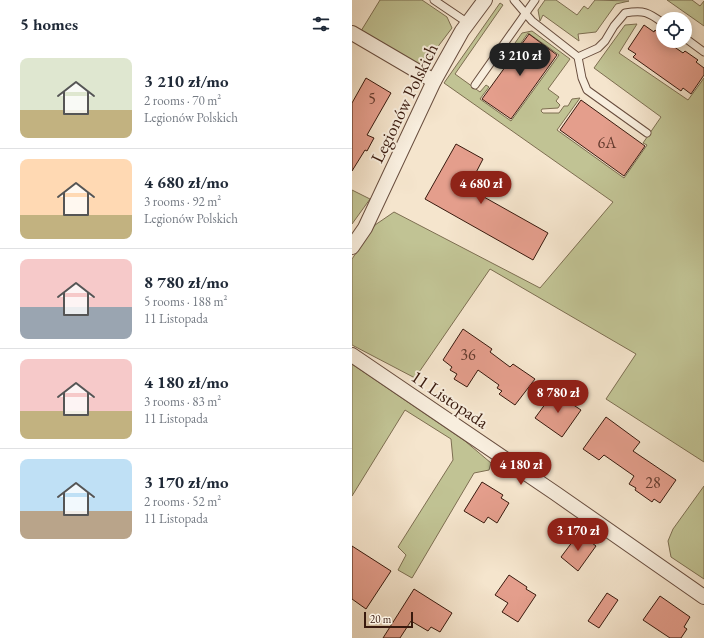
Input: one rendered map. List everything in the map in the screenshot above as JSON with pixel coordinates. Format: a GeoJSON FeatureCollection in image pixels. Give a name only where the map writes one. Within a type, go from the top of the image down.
{"type":"FeatureCollection","features":[{"type":"Feature","properties":{"kind":"street","name":"Legionów Polskich"},"geometry":{"type":"LineString","coordinates":[[352,247],[365,228],[434,81],[468,23],[485,0]]}},
{"type":"Feature","properties":{"kind":"street"},"geometry":{"type":"LineString","coordinates":[[352,33],[434,81]]}},
{"type":"Feature","properties":{"kind":"street","name":"11 Listopada"},"geometry":{"type":"LineString","coordinates":[[352,355],[555,493],[704,597]]}},
{"type":"Feature","properties":{"kind":"lane"},"geometry":{"type":"LineString","coordinates":[[434,0],[468,23]]}},
{"type":"Feature","properties":{"kind":"lane"},"geometry":{"type":"LineString","coordinates":[[514,0],[532,21],[578,57],[582,78],[587,90],[647,133]]}},
{"type":"Feature","properties":{"kind":"lane"},"geometry":{"type":"LineString","coordinates":[[475,85],[535,0]]}},
{"type":"Feature","properties":{"kind":"lane"},"geometry":{"type":"LineString","coordinates":[[578,57],[598,48],[605,41],[614,26],[625,13],[641,11],[650,13],[656,18]]}},
{"type":"Feature","properties":{"kind":"lane"},"geometry":{"type":"LineString","coordinates":[[692,43],[704,52]]}},
{"type":"Feature","properties":{"kind":"green space"},"geometry":{"type":"Polygon","coordinates":[[[380,0],[422,0],[447,17],[452,28],[421,69],[361,31],[380,0]]]}},
{"type":"Feature","properties":{"kind":"green space"},"geometry":{"type":"Polygon","coordinates":[[[545,0],[556,0],[577,15],[584,6],[588,9],[595,0],[629,1],[616,4],[596,32],[578,34],[579,41],[543,15],[540,21],[538,10],[545,0]]]}},
{"type":"Feature","properties":{"kind":"green space"},"geometry":{"type":"Polygon","coordinates":[[[667,0],[692,0],[700,6],[704,1],[704,26],[692,18],[692,12],[684,12],[667,0]]]}},
{"type":"Feature","properties":{"kind":"green space"},"geometry":{"type":"Polygon","coordinates":[[[500,3],[503,5],[455,74],[480,92],[486,85],[489,87],[480,99],[511,121],[559,55],[528,33],[519,46],[515,43],[522,33],[532,31],[570,59],[548,89],[559,97],[556,101],[560,105],[558,108],[542,109],[541,111],[543,113],[559,113],[564,106],[568,106],[572,99],[580,98],[557,130],[624,178],[647,145],[643,143],[661,117],[594,68],[625,25],[637,24],[619,53],[688,100],[704,78],[704,462],[606,399],[636,354],[490,269],[415,378],[352,345],[352,259],[375,225],[394,212],[540,288],[613,202],[444,83],[500,3]]]}},
{"type":"Feature","properties":{"kind":"green space"},"geometry":{"type":"Polygon","coordinates":[[[352,190],[370,199],[352,224],[352,190]]]}},
{"type":"Feature","properties":{"kind":"green space"},"geometry":{"type":"Polygon","coordinates":[[[352,364],[465,441],[491,463],[489,470],[474,473],[412,578],[398,570],[406,555],[398,547],[453,460],[451,439],[405,410],[352,496],[352,364]]]}},
{"type":"Feature","properties":{"kind":"green space"},"geometry":{"type":"Polygon","coordinates":[[[704,486],[704,579],[671,557],[668,541],[673,529],[704,486]]]}},
{"type":"Feature","properties":{"kind":"building"},"geometry":{"type":"Polygon","coordinates":[[[644,25],[654,32],[656,31],[656,48],[676,48],[683,53],[685,51],[698,60],[696,62],[704,68],[704,75],[691,94],[683,88],[681,91],[633,57],[636,54],[628,49],[644,25]]]}},
{"type":"Feature","properties":{"kind":"building"},"geometry":{"type":"Polygon","coordinates":[[[529,34],[557,55],[511,119],[482,99],[529,34]]]}},
{"type":"Feature","properties":{"kind":"building"},"geometry":{"type":"Polygon","coordinates":[[[366,78],[391,93],[367,135],[374,138],[367,151],[365,150],[352,171],[352,103],[366,78]]]}},
{"type":"Feature","properties":{"kind":"building"},"geometry":{"type":"Polygon","coordinates":[[[581,100],[645,146],[624,176],[560,130],[581,100]]]}},
{"type":"Feature","properties":{"kind":"building"},"geometry":{"type":"Polygon","coordinates":[[[456,144],[483,159],[468,188],[548,233],[533,260],[425,199],[456,144]]]}},
{"type":"Feature","properties":{"kind":"building"},"geometry":{"type":"Polygon","coordinates":[[[463,329],[492,349],[490,352],[510,367],[513,364],[535,379],[515,405],[499,394],[502,391],[497,388],[499,385],[478,370],[467,387],[454,379],[457,374],[450,370],[452,367],[443,360],[463,329]]]}},
{"type":"Feature","properties":{"kind":"building"},"geometry":{"type":"Polygon","coordinates":[[[554,392],[581,410],[562,437],[535,418],[554,392]]]}},
{"type":"Feature","properties":{"kind":"building"},"geometry":{"type":"Polygon","coordinates":[[[606,417],[640,442],[633,451],[676,480],[660,503],[654,499],[652,502],[629,484],[634,476],[604,455],[599,460],[583,449],[606,417]]]}},
{"type":"Feature","properties":{"kind":"building"},"geometry":{"type":"Polygon","coordinates":[[[482,482],[503,495],[501,498],[509,503],[497,523],[488,517],[484,523],[464,511],[482,482]]]}},
{"type":"Feature","properties":{"kind":"building"},"geometry":{"type":"Polygon","coordinates":[[[579,533],[596,546],[578,571],[561,557],[579,533]]]}},
{"type":"Feature","properties":{"kind":"building"},"geometry":{"type":"Polygon","coordinates":[[[352,546],[391,571],[366,609],[352,599],[352,546]]]}},
{"type":"Feature","properties":{"kind":"building"},"geometry":{"type":"Polygon","coordinates":[[[509,575],[536,595],[518,622],[502,612],[508,603],[495,595],[509,575]]]}},
{"type":"Feature","properties":{"kind":"building"},"geometry":{"type":"Polygon","coordinates":[[[414,589],[452,613],[440,632],[431,627],[428,631],[411,621],[400,638],[383,638],[414,589]]]}},
{"type":"Feature","properties":{"kind":"building"},"geometry":{"type":"Polygon","coordinates":[[[607,593],[618,600],[599,628],[588,621],[607,593]]]}},
{"type":"Feature","properties":{"kind":"building"},"geometry":{"type":"Polygon","coordinates":[[[660,596],[690,617],[684,627],[687,629],[681,638],[670,638],[643,620],[660,596]]]}}]}
